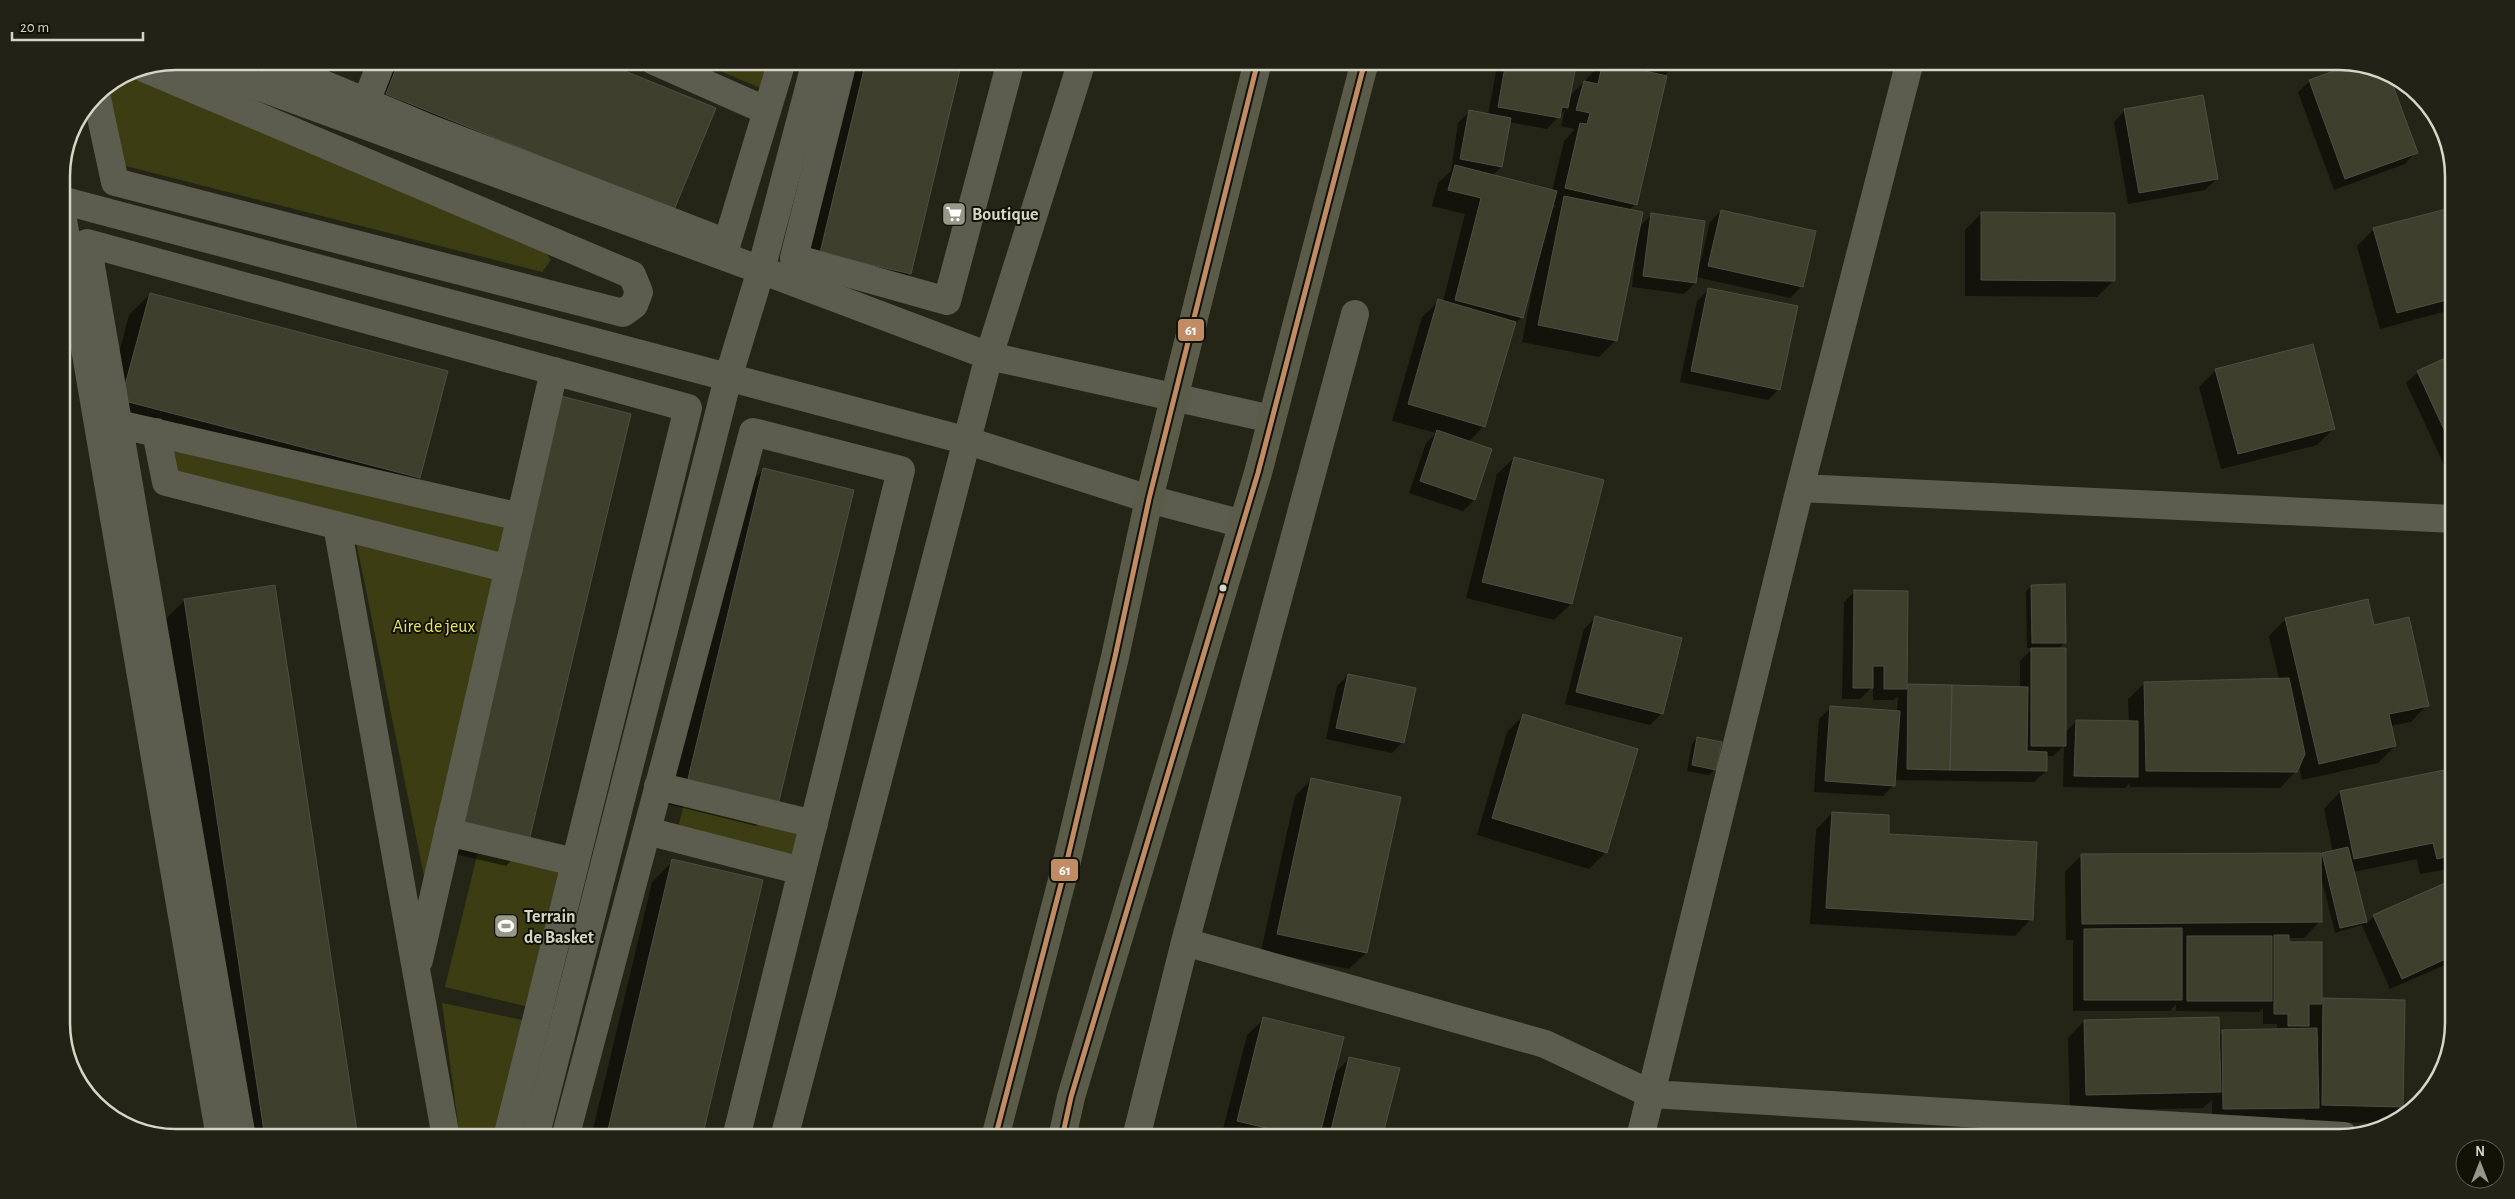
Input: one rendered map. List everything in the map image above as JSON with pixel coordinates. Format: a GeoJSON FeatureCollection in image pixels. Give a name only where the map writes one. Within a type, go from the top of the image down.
{"type":"FeatureCollection","features":[{"type":"Feature","properties":{"kind":"main road"},"geometry":{"type":"LineString","coordinates":[[997,1129],[1066,865],[1115,657],[1149,500],[1176,398],[1256,70]]}},
{"type":"Feature","properties":{"kind":"main road"},"geometry":{"type":"LineString","coordinates":[[1064,1129],[1071,1097],[1243,524],[1363,70]]}},
{"type":"Feature","properties":{"kind":"street"},"geometry":{"type":"LineString","coordinates":[[214,70],[761,270],[989,356],[1272,419]]}},
{"type":"Feature","properties":{"kind":"street"},"geometry":{"type":"LineString","coordinates":[[290,70],[426,127],[727,243],[779,70]]}},
{"type":"Feature","properties":{"kind":"street"},"geometry":{"type":"LineString","coordinates":[[366,102],[378,70]]}},
{"type":"Feature","properties":{"kind":"street"},"geometry":{"type":"LineString","coordinates":[[674,70],[767,111]]}},
{"type":"Feature","properties":{"kind":"street"},"geometry":{"type":"LineString","coordinates":[[538,1129],[728,378],[761,270],[814,70]]}},
{"type":"Feature","properties":{"kind":"street"},"geometry":{"type":"LineString","coordinates":[[841,70],[794,258],[947,301],[1009,70]]}},
{"type":"Feature","properties":{"kind":"street"},"geometry":{"type":"LineString","coordinates":[[786,1129],[989,356],[1079,70]]}},
{"type":"Feature","properties":{"kind":"street"},"geometry":{"type":"LineString","coordinates":[[1642,1129],[1800,488],[1908,70]]}},
{"type":"Feature","properties":{"kind":"street"},"geometry":{"type":"LineString","coordinates":[[98,104],[115,182],[623,313],[634,305],[639,292],[632,275],[154,72]]}},
{"type":"Feature","properties":{"kind":"street"},"geometry":{"type":"LineString","coordinates":[[70,202],[968,441],[1149,500],[1243,524]]}},
{"type":"Feature","properties":{"kind":"street"},"geometry":{"type":"LineString","coordinates":[[240,1129],[87,243],[688,408],[509,1129]]}},
{"type":"Feature","properties":{"kind":"street"},"geometry":{"type":"LineString","coordinates":[[70,255],[218,1129]]}},
{"type":"Feature","properties":{"kind":"street"},"geometry":{"type":"LineString","coordinates":[[1138,1129],[1185,942],[1355,314]]}},
{"type":"Feature","properties":{"kind":"street"},"geometry":{"type":"LineString","coordinates":[[417,971],[554,371]]}},
{"type":"Feature","properties":{"kind":"street"},"geometry":{"type":"LineString","coordinates":[[118,424],[520,517]]}},
{"type":"Feature","properties":{"kind":"street"},"geometry":{"type":"LineString","coordinates":[[156,432],[166,482],[509,569]]}},
{"type":"Feature","properties":{"kind":"street"},"geometry":{"type":"LineString","coordinates":[[567,1129],[752,432],[901,470],[738,1129]]}},
{"type":"Feature","properties":{"kind":"street"},"geometry":{"type":"LineString","coordinates":[[1800,488],[2445,520]]}},
{"type":"Feature","properties":{"kind":"street"},"geometry":{"type":"LineString","coordinates":[[336,525],[444,1129]]}},
{"type":"Feature","properties":{"kind":"street"},"geometry":{"type":"LineString","coordinates":[[658,786],[814,824]]}},
{"type":"Feature","properties":{"kind":"street"},"geometry":{"type":"LineString","coordinates":[[647,831],[802,871]]}},
{"type":"Feature","properties":{"kind":"street"},"geometry":{"type":"LineString","coordinates":[[448,832],[575,862]]}},
{"type":"Feature","properties":{"kind":"street"},"geometry":{"type":"LineString","coordinates":[[1185,942],[1545,1044],[1651,1094],[2228,1129]]}},
{"type":"Feature","properties":{"kind":"green space"},"geometry":{"type":"Polygon","coordinates":[[[717,70],[768,70],[765,90],[717,70]]]}},
{"type":"Feature","properties":{"kind":"green space"},"geometry":{"type":"Polygon","coordinates":[[[138,77],[543,248],[551,260],[542,272],[118,164],[106,96],[123,84],[138,77]]]}},
{"type":"Feature","properties":{"kind":"green space"},"geometry":{"type":"Polygon","coordinates":[[[167,449],[508,524],[501,557],[175,476],[167,449]]]}},
{"type":"Feature","properties":{"kind":"green space","name":"Aire de jeux"},"geometry":{"type":"Polygon","coordinates":[[[356,541],[501,574],[425,881],[356,541]]]}},
{"type":"Feature","properties":{"kind":"green space"},"geometry":{"type":"Polygon","coordinates":[[[685,799],[801,828],[793,861],[677,832],[685,799]]]}},
{"type":"Feature","properties":{"kind":"green space","name":"Terrain de Basket"},"geometry":{"type":"Polygon","coordinates":[[[480,843],[567,864],[533,1008],[445,987],[480,843]]]}},
{"type":"Feature","properties":{"kind":"green space"},"geometry":{"type":"Polygon","coordinates":[[[442,1003],[532,1022],[504,1129],[459,1129],[442,1003]]]}},
{"type":"Feature","properties":{"kind":"building"},"geometry":{"type":"Polygon","coordinates":[[[395,70],[622,70],[716,108],[674,210],[386,94],[395,70]]]}},
{"type":"Feature","properties":{"kind":"building"},"geometry":{"type":"Polygon","coordinates":[[[864,70],[960,70],[911,274],[820,253],[864,70]]]}},
{"type":"Feature","properties":{"kind":"building"},"geometry":{"type":"Polygon","coordinates":[[[1504,70],[1575,70],[1568,108],[1562,107],[1560,118],[1498,107],[1504,70]]]}},
{"type":"Feature","properties":{"kind":"building"},"geometry":{"type":"Polygon","coordinates":[[[1601,70],[1641,70],[1667,76],[1637,205],[1565,188],[1580,123],[1587,124],[1590,113],[1576,110],[1584,81],[1598,84],[1601,70]]]}},
{"type":"Feature","properties":{"kind":"building"},"geometry":{"type":"Polygon","coordinates":[[[2336,70],[2346,70],[2380,78],[2392,84],[2418,153],[2345,179],[2309,80],[2336,70]]]}},
{"type":"Feature","properties":{"kind":"building"},"geometry":{"type":"Polygon","coordinates":[[[2203,95],[2218,179],[2139,193],[2124,109],[2203,95]]]}},
{"type":"Feature","properties":{"kind":"building"},"geometry":{"type":"Polygon","coordinates":[[[1469,110],[1511,118],[1502,167],[1460,159],[1469,110]]]}},
{"type":"Feature","properties":{"kind":"building"},"geometry":{"type":"Polygon","coordinates":[[[1455,165],[1557,191],[1523,318],[1455,300],[1481,198],[1448,190],[1455,165]]]}},
{"type":"Feature","properties":{"kind":"building"},"geometry":{"type":"Polygon","coordinates":[[[1564,196],[1643,212],[1617,341],[1538,325],[1564,196]]]}},
{"type":"Feature","properties":{"kind":"building"},"geometry":{"type":"Polygon","coordinates":[[[2445,209],[2445,300],[2397,313],[2373,228],[2445,209]]]}},
{"type":"Feature","properties":{"kind":"building"},"geometry":{"type":"Polygon","coordinates":[[[1721,210],[1816,231],[1803,287],[1708,266],[1721,210]]]}},
{"type":"Feature","properties":{"kind":"building"},"geometry":{"type":"Polygon","coordinates":[[[1981,212],[2115,213],[2115,281],[1981,280],[1981,212]]]}},
{"type":"Feature","properties":{"kind":"building"},"geometry":{"type":"Polygon","coordinates":[[[1651,213],[1705,221],[1696,283],[1643,276],[1651,213]]]}},
{"type":"Feature","properties":{"kind":"building"},"geometry":{"type":"Polygon","coordinates":[[[1708,288],[1798,306],[1780,390],[1691,371],[1708,288]]]}},
{"type":"Feature","properties":{"kind":"building"},"geometry":{"type":"Polygon","coordinates":[[[150,293],[448,371],[420,478],[121,400],[150,293]]]}},
{"type":"Feature","properties":{"kind":"building"},"geometry":{"type":"Polygon","coordinates":[[[1438,299],[1516,322],[1485,427],[1408,404],[1438,299]]]}},
{"type":"Feature","properties":{"kind":"building"},"geometry":{"type":"Polygon","coordinates":[[[2313,344],[2335,429],[2238,454],[2215,369],[2313,344]]]}},
{"type":"Feature","properties":{"kind":"building"},"geometry":{"type":"Polygon","coordinates":[[[2445,358],[2445,432],[2417,371],[2445,358]]]}},
{"type":"Feature","properties":{"kind":"building"},"geometry":{"type":"Polygon","coordinates":[[[557,395],[631,414],[528,845],[453,828],[557,395]]]}},
{"type":"Feature","properties":{"kind":"building"},"geometry":{"type":"Polygon","coordinates":[[[1437,430],[1492,449],[1475,500],[1420,481],[1437,430]]]}},
{"type":"Feature","properties":{"kind":"building"},"geometry":{"type":"Polygon","coordinates":[[[1514,457],[1604,480],[1572,604],[1482,582],[1514,457]]]}},
{"type":"Feature","properties":{"kind":"building"},"geometry":{"type":"Polygon","coordinates":[[[763,468],[854,490],[778,805],[687,783],[763,468]]]}},
{"type":"Feature","properties":{"kind":"building"},"geometry":{"type":"Polygon","coordinates":[[[2065,584],[2066,643],[2032,643],[2031,585],[2065,584]]]}},
{"type":"Feature","properties":{"kind":"building"},"geometry":{"type":"Polygon","coordinates":[[[275,585],[357,1129],[264,1129],[184,599],[275,585]]]}},
{"type":"Feature","properties":{"kind":"building"},"geometry":{"type":"Polygon","coordinates":[[[1854,590],[1908,591],[1907,689],[1884,689],[1884,666],[1873,666],[1873,688],[1853,688],[1854,590]]]}},
{"type":"Feature","properties":{"kind":"building"},"geometry":{"type":"Polygon","coordinates":[[[2368,599],[2374,625],[2409,617],[2429,706],[2389,714],[2396,746],[2319,764],[2285,618],[2368,599]]]}},
{"type":"Feature","properties":{"kind":"building"},"geometry":{"type":"Polygon","coordinates":[[[1595,616],[1682,638],[1663,714],[1576,692],[1595,616]]]}},
{"type":"Feature","properties":{"kind":"building"},"geometry":{"type":"Polygon","coordinates":[[[2031,648],[2066,648],[2066,746],[2031,746],[2031,648]]]}},
{"type":"Feature","properties":{"kind":"building"},"geometry":{"type":"Polygon","coordinates":[[[1348,674],[1416,688],[1404,743],[1336,728],[1348,674]]]}},
{"type":"Feature","properties":{"kind":"building"},"geometry":{"type":"Polygon","coordinates":[[[2289,678],[2305,754],[2297,772],[2146,771],[2144,682],[2289,678]]]}},
{"type":"Feature","properties":{"kind":"building"},"geometry":{"type":"Polygon","coordinates":[[[1908,684],[1952,685],[1950,770],[1907,769],[1908,684]]]}},
{"type":"Feature","properties":{"kind":"building"},"geometry":{"type":"Polygon","coordinates":[[[1952,685],[2028,687],[2027,751],[2047,752],[2047,771],[1950,770],[1952,685]]]}},
{"type":"Feature","properties":{"kind":"building"},"geometry":{"type":"Polygon","coordinates":[[[1830,706],[1900,711],[1895,786],[1825,781],[1830,706]]]}},
{"type":"Feature","properties":{"kind":"building"},"geometry":{"type":"Polygon","coordinates":[[[1523,714],[1638,749],[1607,853],[1492,818],[1523,714]]]}},
{"type":"Feature","properties":{"kind":"building"},"geometry":{"type":"Polygon","coordinates":[[[2076,720],[2138,721],[2138,777],[2074,776],[2076,720]]]}},
{"type":"Feature","properties":{"kind":"building"},"geometry":{"type":"Polygon","coordinates":[[[1697,737],[1722,742],[1716,770],[1692,765],[1697,737]]]}},
{"type":"Feature","properties":{"kind":"building"},"geometry":{"type":"Polygon","coordinates":[[[2445,770],[2445,857],[2437,859],[2433,843],[2354,859],[2340,791],[2445,770]]]}},
{"type":"Feature","properties":{"kind":"building"},"geometry":{"type":"Polygon","coordinates":[[[1311,778],[1401,797],[1367,953],[1277,934],[1311,778]]]}},
{"type":"Feature","properties":{"kind":"building"},"geometry":{"type":"Polygon","coordinates":[[[1832,812],[1889,815],[1889,834],[2037,842],[2033,920],[1826,908],[1832,812]]]}},
{"type":"Feature","properties":{"kind":"building"},"geometry":{"type":"Polygon","coordinates":[[[2348,847],[2367,922],[2340,928],[2322,853],[2348,847]]]}},
{"type":"Feature","properties":{"kind":"building"},"geometry":{"type":"Polygon","coordinates":[[[2321,853],[2322,922],[2082,924],[2081,854],[2321,853]]]}},
{"type":"Feature","properties":{"kind":"building"},"geometry":{"type":"Polygon","coordinates":[[[672,859],[763,880],[704,1129],[608,1129],[672,859]]]}},
{"type":"Feature","properties":{"kind":"building"},"geometry":{"type":"Polygon","coordinates":[[[2445,883],[2445,959],[2402,979],[2373,915],[2445,883]]]}},
{"type":"Feature","properties":{"kind":"building"},"geometry":{"type":"Polygon","coordinates":[[[2182,928],[2182,1000],[2084,1000],[2084,929],[2182,928]]]}},
{"type":"Feature","properties":{"kind":"building"},"geometry":{"type":"Polygon","coordinates":[[[2274,935],[2289,935],[2289,942],[2322,942],[2322,1004],[2309,1004],[2309,1026],[2288,1026],[2288,1014],[2274,1014],[2274,935]]]}},
{"type":"Feature","properties":{"kind":"building"},"geometry":{"type":"Polygon","coordinates":[[[2187,936],[2272,936],[2272,1001],[2187,1001],[2187,936]]]}},
{"type":"Feature","properties":{"kind":"building"},"geometry":{"type":"Polygon","coordinates":[[[2323,998],[2405,1000],[2403,1107],[2322,1105],[2323,998]]]}},
{"type":"Feature","properties":{"kind":"building"},"geometry":{"type":"Polygon","coordinates":[[[1263,1017],[1344,1037],[1321,1129],[1270,1129],[1237,1121],[1263,1017]]]}},
{"type":"Feature","properties":{"kind":"building"},"geometry":{"type":"Polygon","coordinates":[[[2219,1017],[2221,1092],[2086,1095],[2084,1020],[2219,1017]]]}},
{"type":"Feature","properties":{"kind":"building"},"geometry":{"type":"Polygon","coordinates":[[[2317,1028],[2319,1108],[2223,1109],[2222,1030],[2317,1028]]]}},
{"type":"Feature","properties":{"kind":"building"},"geometry":{"type":"Polygon","coordinates":[[[1349,1057],[1400,1068],[1384,1129],[1331,1129],[1349,1057]]]}},
{"type":"Feature","properties":{"kind":"transit line","name":"61"},"geometry":{"type":"LineString","coordinates":[[997,1129],[1066,865],[1115,657],[1149,499],[1256,70]]}},
{"type":"Feature","properties":{"kind":"transit line","name":"61"},"geometry":{"type":"LineString","coordinates":[[1064,1129],[1071,1097],[1258,473],[1363,70]]}},
{"type":"Feature","properties":{"kind":"place","name":"Boutique"},"geometry":{"type":"Point","coordinates":[954,214]}},
{"type":"Feature","properties":{"kind":"place","name":"Terrain de Basket"},"geometry":{"type":"Point","coordinates":[506,926]}}]}
